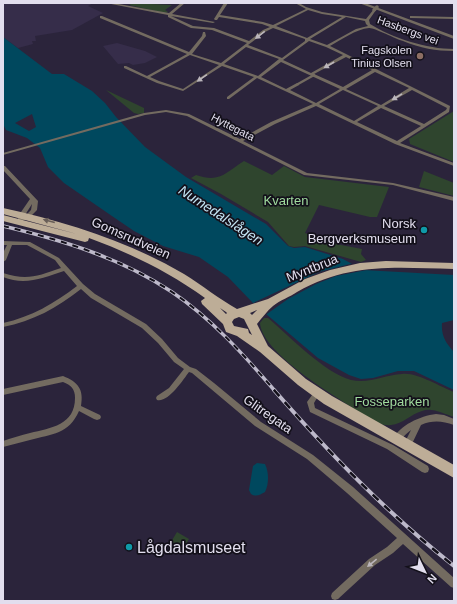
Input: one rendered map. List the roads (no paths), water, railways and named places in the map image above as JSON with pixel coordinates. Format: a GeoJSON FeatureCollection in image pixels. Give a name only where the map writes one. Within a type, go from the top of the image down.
{"type":"FeatureCollection","features":[{"type":"Feature","properties":{"kind":"main road","name":"Gomsrudveien"},"geometry":{"type":"LineString","coordinates":[[3,211],[90,240],[129,257],[174,280],[196,294],[218,311],[227,322],[230,329],[239,332],[264,349],[282,366],[317,393],[396,440],[454,472]]}},
{"type":"Feature","properties":{"kind":"main road","name":"Gomsrudveien"},"geometry":{"type":"LineString","coordinates":[[3,218],[24,218],[73,228],[133,253],[180,276],[240,313],[248,316],[264,349]]}},
{"type":"Feature","properties":{"kind":"main road","name":"Myntbrua"},"geometry":{"type":"LineString","coordinates":[[240,313],[265,303],[270,303],[296,288],[321,277],[367,265],[408,264],[454,266]]}},
{"type":"Feature","properties":{"kind":"main road","name":"Myntbrua"},"geometry":{"type":"LineString","coordinates":[[252,322],[269,306],[270,303]]}},
{"type":"Feature","properties":{"kind":"main road"},"geometry":{"type":"LineString","coordinates":[[227,322],[230,316],[240,313]]}},
{"type":"Feature","properties":{"kind":"main road"},"geometry":{"type":"LineString","coordinates":[[239,332],[247,330],[252,322]]}},
{"type":"Feature","properties":{"kind":"street"},"geometry":{"type":"LineString","coordinates":[[108,3],[213,22]]}},
{"type":"Feature","properties":{"kind":"street"},"geometry":{"type":"LineString","coordinates":[[168,15],[183,3]]}},
{"type":"Feature","properties":{"kind":"street"},"geometry":{"type":"LineString","coordinates":[[208,29],[219,16],[225,3]]}},
{"type":"Feature","properties":{"kind":"street"},"geometry":{"type":"LineString","coordinates":[[297,3],[306,10],[367,20],[380,3]]}},
{"type":"Feature","properties":{"kind":"street","name":"Hasbergs vei"},"geometry":{"type":"LineString","coordinates":[[361,3],[437,33],[454,38]]}},
{"type":"Feature","properties":{"kind":"street"},"geometry":{"type":"LineString","coordinates":[[125,67],[147,78],[183,90],[221,65],[273,27],[306,10]]}},
{"type":"Feature","properties":{"kind":"street"},"geometry":{"type":"LineString","coordinates":[[168,15],[183,24],[213,30],[250,43]]}},
{"type":"Feature","properties":{"kind":"street"},"geometry":{"type":"LineString","coordinates":[[219,16],[253,21],[327,46],[451,107],[448,111],[397,142]]}},
{"type":"Feature","properties":{"kind":"street"},"geometry":{"type":"LineString","coordinates":[[228,98],[307,40],[346,16]]}},
{"type":"Feature","properties":{"kind":"street"},"geometry":{"type":"LineString","coordinates":[[102,17],[190,54],[257,77],[397,142],[454,165]]}},
{"type":"Feature","properties":{"kind":"street"},"geometry":{"type":"LineString","coordinates":[[411,17],[454,18]]}},
{"type":"Feature","properties":{"kind":"street","name":"Hasbergs vei"},"geometry":{"type":"LineString","coordinates":[[367,20],[371,26],[430,49],[447,51],[454,50]]}},
{"type":"Feature","properties":{"kind":"street"},"geometry":{"type":"LineString","coordinates":[[327,46],[357,30],[371,26]]}},
{"type":"Feature","properties":{"kind":"street"},"geometry":{"type":"LineString","coordinates":[[147,78],[190,54],[204,36],[204,33]]}},
{"type":"Feature","properties":{"kind":"street","name":"Hasbergs vei"},"geometry":{"type":"LineString","coordinates":[[437,33],[454,42]]}},
{"type":"Feature","properties":{"kind":"street"},"geometry":{"type":"LineString","coordinates":[[247,46],[345,88],[424,126]]}},
{"type":"Feature","properties":{"kind":"street","name":"Hasbergs vei"},"geometry":{"type":"LineString","coordinates":[[447,51],[454,46]]}},
{"type":"Feature","properties":{"kind":"street"},"geometry":{"type":"LineString","coordinates":[[286,90],[346,55]]}},
{"type":"Feature","properties":{"kind":"street"},"geometry":{"type":"LineString","coordinates":[[240,141],[272,124],[317,104],[375,70]]}},
{"type":"Feature","properties":{"kind":"street"},"geometry":{"type":"LineString","coordinates":[[355,122],[412,88]]}},
{"type":"Feature","properties":{"kind":"street","name":"Hyttegata"},"geometry":{"type":"LineString","coordinates":[[3,154],[125,120],[166,111],[188,115],[306,174],[408,187],[454,199]]}},
{"type":"Feature","properties":{"kind":"street"},"geometry":{"type":"LineString","coordinates":[[188,115],[195,111]]}},
{"type":"Feature","properties":{"kind":"street"},"geometry":{"type":"LineString","coordinates":[[3,167],[35,201],[35,208],[24,218]]}},
{"type":"Feature","properties":{"kind":"street"},"geometry":{"type":"LineString","coordinates":[[24,218],[33,199]]}},
{"type":"Feature","properties":{"kind":"street"},"geometry":{"type":"LineString","coordinates":[[3,260],[10,243]]}},
{"type":"Feature","properties":{"kind":"street","name":"Glitregata"},"geometry":{"type":"LineString","coordinates":[[3,244],[28,243],[57,259],[80,286],[93,296],[144,326],[160,341],[176,360],[188,369],[194,371],[258,424],[310,457],[350,490],[402,539],[454,584]]}},
{"type":"Feature","properties":{"kind":"street"},"geometry":{"type":"LineString","coordinates":[[3,275],[25,281],[64,269]]}},
{"type":"Feature","properties":{"kind":"street"},"geometry":{"type":"LineString","coordinates":[[3,325],[30,319],[58,303],[80,286]]}},
{"type":"Feature","properties":{"kind":"street"},"geometry":{"type":"LineString","coordinates":[[159,398],[171,390],[188,369]]}},
{"type":"Feature","properties":{"kind":"street"},"geometry":{"type":"LineString","coordinates":[[3,392],[55,381],[70,381],[75,384],[78,390],[77,407],[70,420],[63,426],[3,444]]}},
{"type":"Feature","properties":{"kind":"street"},"geometry":{"type":"LineString","coordinates":[[317,393],[310,402],[312,410],[390,447],[425,469]]}},
{"type":"Feature","properties":{"kind":"street"},"geometry":{"type":"LineString","coordinates":[[77,407],[97,417]]}},
{"type":"Feature","properties":{"kind":"street"},"geometry":{"type":"LineString","coordinates":[[396,440],[405,428],[433,417],[454,422]]}},
{"type":"Feature","properties":{"kind":"street"},"geometry":{"type":"LineString","coordinates":[[407,446],[418,423]]}},
{"type":"Feature","properties":{"kind":"street"},"geometry":{"type":"LineString","coordinates":[[335,596],[372,562],[390,550],[402,539]]}},
{"type":"Feature","properties":{"kind":"water","name":"Numedalslågen"},"geometry":{"type":"Polygon","coordinates":[[[3,37],[52,74],[64,74],[92,91],[145,147],[186,177],[266,224],[288,246],[294,248],[305,247],[343,259],[363,270],[454,275],[454,320],[442,323],[442,332],[449,346],[454,352],[454,390],[414,371],[398,371],[373,378],[361,379],[349,375],[318,358],[253,303],[228,277],[199,257],[163,246],[134,231],[109,214],[64,183],[48,167],[40,148],[27,138],[6,130],[3,124],[3,37]],[[32,114],[15,123],[29,131],[36,127],[32,114]]]}},
{"type":"Feature","properties":{"kind":"water"},"geometry":{"type":"Polygon","coordinates":[[[257,463],[265,464],[268,478],[265,492],[260,495],[253,495],[249,490],[253,466],[257,463]]]}},
{"type":"Feature","properties":{"kind":"railway"},"geometry":{"type":"LineString","coordinates":[[3,226],[69,244],[112,260],[153,280],[201,314],[239,351],[275,391]]}},
{"type":"Feature","properties":{"kind":"railway"},"geometry":{"type":"LineString","coordinates":[[274,390],[338,460],[382,504],[454,566]]}},
{"type":"Feature","properties":{"kind":"place","name":"Fagskolen Tinius Olsen"},"geometry":{"type":"Point","coordinates":[420,56]}},
{"type":"Feature","properties":{"kind":"place","name":"Norsk Bergverksmuseum"},"geometry":{"type":"Point","coordinates":[424,230]}},
{"type":"Feature","properties":{"kind":"place","name":"Lågdalsmuseet"},"geometry":{"type":"Point","coordinates":[129,547]}},
{"type":"Feature","properties":{"kind":"park label","name":"Kvarten"},"geometry":{"type":"Point","coordinates":[286,200]}},
{"type":"Feature","properties":{"kind":"park label","name":"Fosseparken"},"geometry":{"type":"Point","coordinates":[392,401]}}]}
